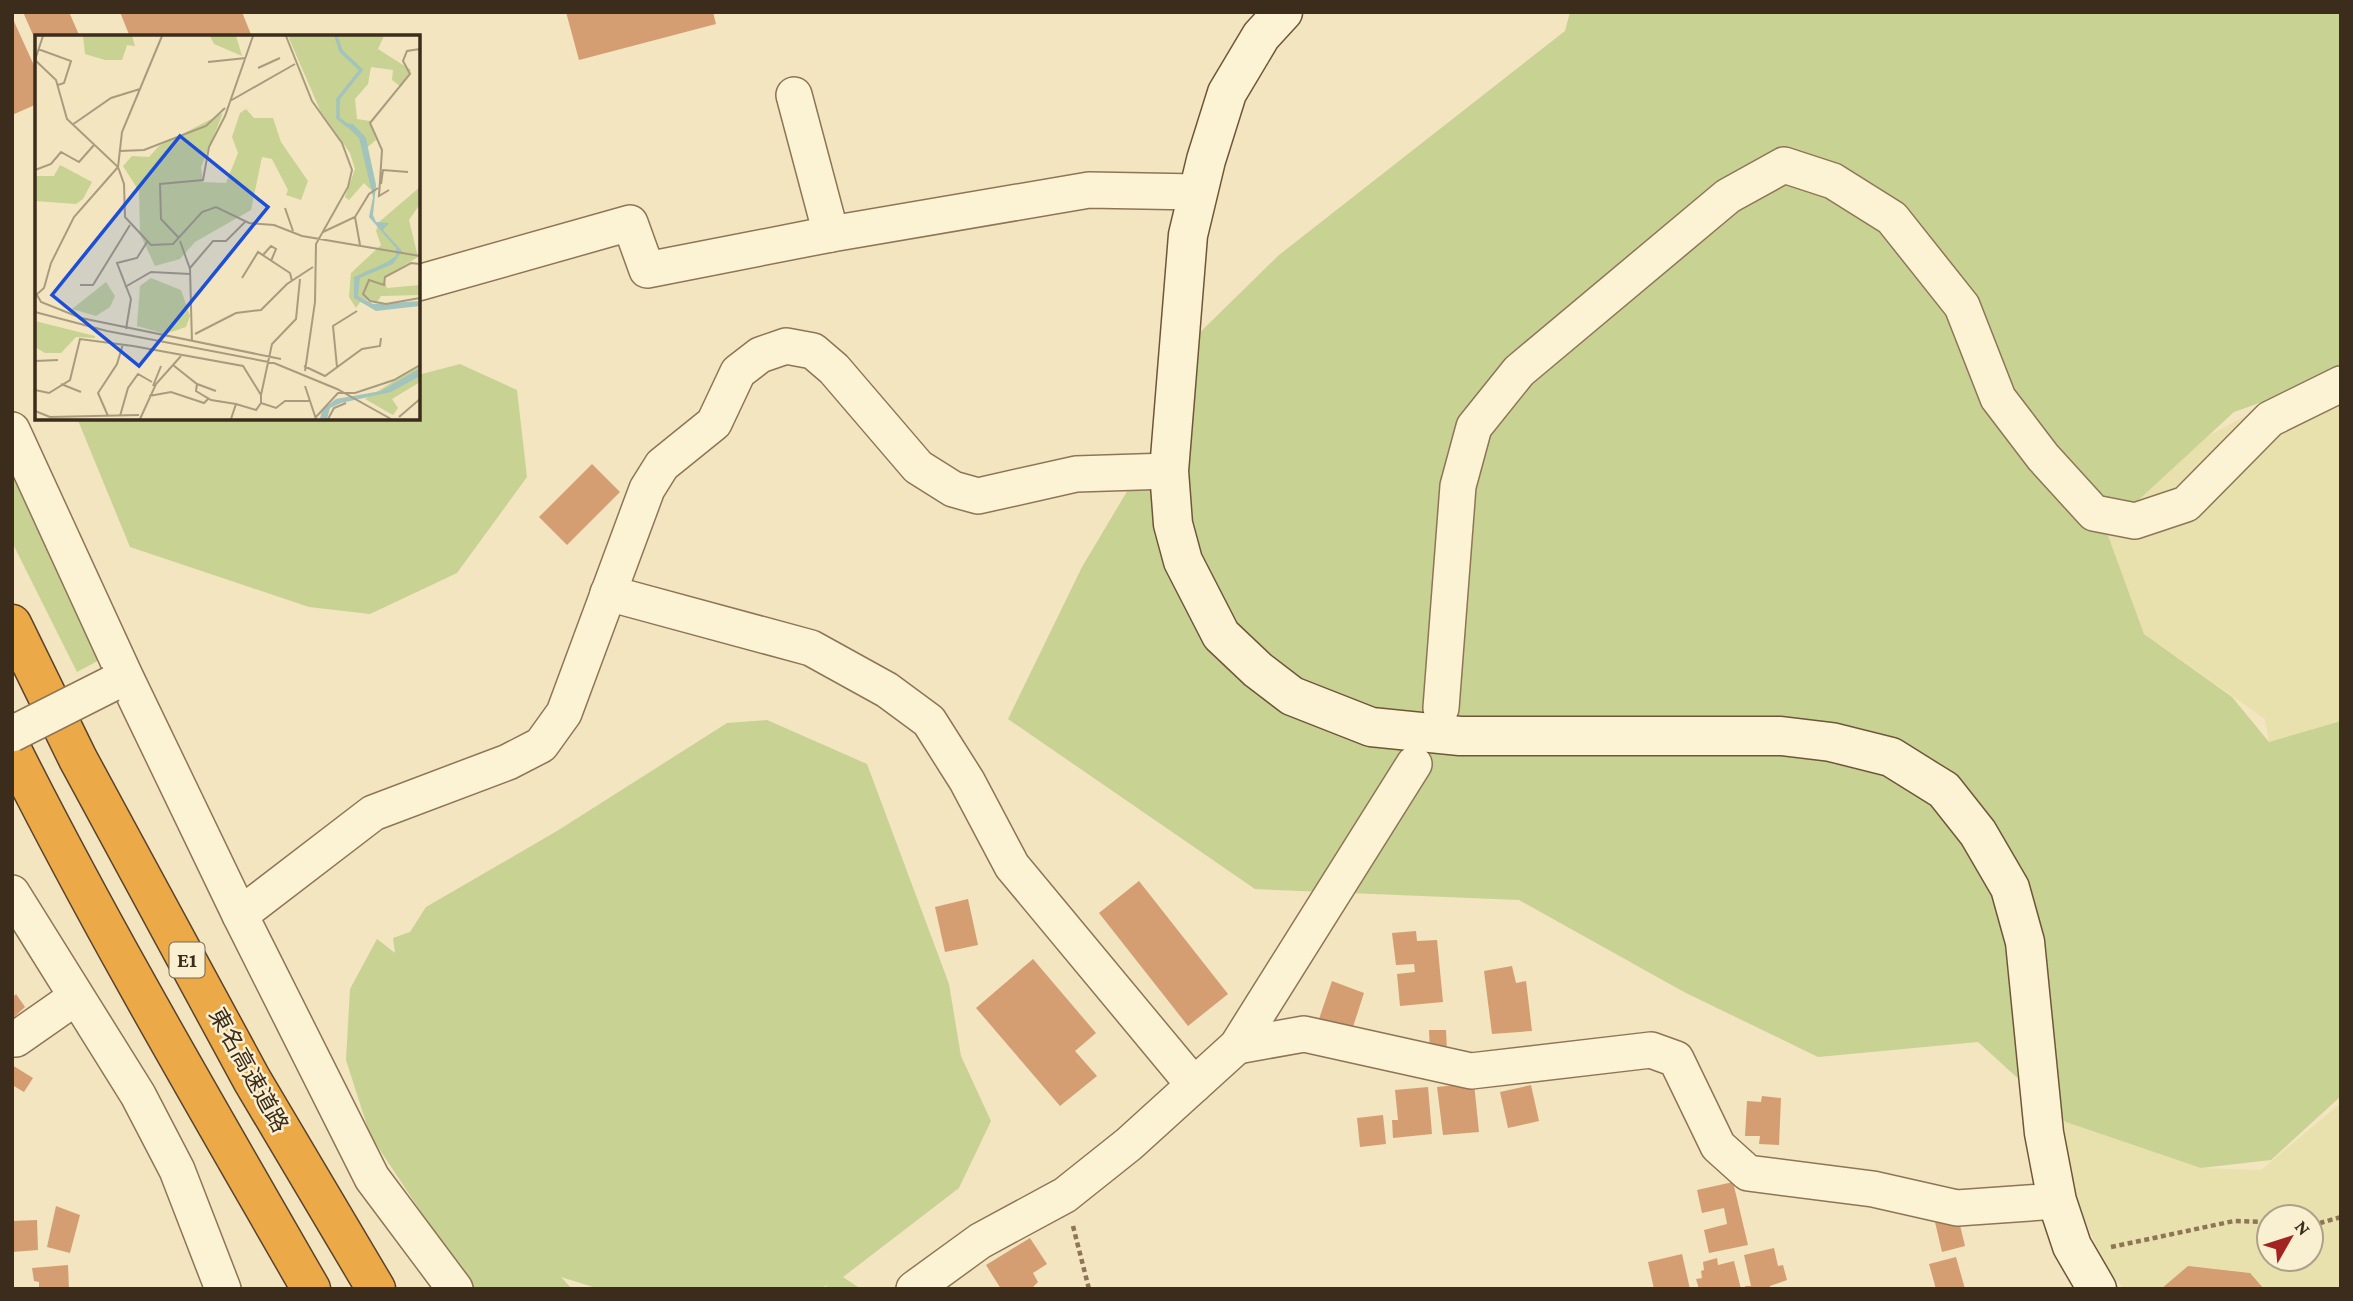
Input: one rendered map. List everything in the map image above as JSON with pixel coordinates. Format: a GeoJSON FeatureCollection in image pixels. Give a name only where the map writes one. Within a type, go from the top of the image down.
{"type":"FeatureCollection","features":[{"type":"Feature","properties":{"kind":"highway","name":"東名高速道路"},"geometry":{"type":"LineString","coordinates":[[12,624],[78,760],[246,1068],[376,1289]]}},
{"type":"Feature","properties":{"kind":"highway","name":"E1"},"geometry":{"type":"LineString","coordinates":[[12,750],[48,822],[142,992],[311,1289]]}},
{"type":"Feature","properties":{"kind":"street"},"geometry":{"type":"LineString","coordinates":[[1283,12],[1261,36],[1227,93],[1188,235],[1169,471],[1173,524],[1183,561],[1221,635],[1258,670],[1292,696],[1371,727],[1460,736],[1781,736],[1832,742],[1891,757],[1944,790],[1978,833],[2010,888],[2026,954],[2044,1133],[2057,1201],[2071,1246],[2097,1289]]}},
{"type":"Feature","properties":{"kind":"street"},"geometry":{"type":"LineString","coordinates":[[794,94],[831,234]]}},
{"type":"Feature","properties":{"kind":"street"},"geometry":{"type":"LineString","coordinates":[[1441,708],[1458,486],[1474,428],[1519,371],[1728,196],[1784,165],[1833,181],[1892,218],[1962,306],[1998,398],[2043,457],[2094,513],[2135,521],[2186,503],[2270,419],[2341,384]]}},
{"type":"Feature","properties":{"kind":"street"},"geometry":{"type":"LineString","coordinates":[[420,282],[630,223],[647,270],[831,234],[1089,190],[1198,192]]}},
{"type":"Feature","properties":{"kind":"street"},"geometry":{"type":"LineString","coordinates":[[240,915],[373,813],[508,762],[541,744],[564,713],[647,489],[662,465],[714,423],[738,372],[760,355],[786,346],[813,351],[834,369],[918,467],[953,489],[978,496],[1076,474],[1169,471]]}},
{"type":"Feature","properties":{"kind":"street"},"geometry":{"type":"LineString","coordinates":[[12,430],[118,680],[372,1178],[455,1289]]}},
{"type":"Feature","properties":{"kind":"street"},"geometry":{"type":"LineString","coordinates":[[608,593],[811,648],[887,690],[929,721],[967,781],[1012,866],[1194,1085]]}},
{"type":"Feature","properties":{"kind":"street"},"geometry":{"type":"LineString","coordinates":[[12,734],[118,680]]}},
{"type":"Feature","properties":{"kind":"street"},"geometry":{"type":"LineString","coordinates":[[914,1289],[980,1241],[1065,1195],[1129,1144],[1237,1046],[1414,765]]}},
{"type":"Feature","properties":{"kind":"street"},"geometry":{"type":"LineString","coordinates":[[12,893],[138,1096],[177,1170],[223,1289]]}},
{"type":"Feature","properties":{"kind":"street"},"geometry":{"type":"LineString","coordinates":[[12,1039],[16,1039],[76,997]]}},
{"type":"Feature","properties":{"kind":"street"},"geometry":{"type":"LineString","coordinates":[[1237,1046],[1304,1034],[1471,1071],[1651,1051],[1676,1059],[1718,1146],[1748,1172],[1873,1189],[1957,1208],[2057,1201]]}},
{"type":"Feature","properties":{"kind":"path"},"geometry":{"type":"LineString","coordinates":[[1065,1195],[1089,1289]]}},
{"type":"Feature","properties":{"kind":"path"},"geometry":{"type":"LineString","coordinates":[[2071,1246],[2108,1248],[2234,1221],[2255,1222]]}},
{"type":"Feature","properties":{"kind":"shaded area"},"geometry":{"type":"Polygon","coordinates":[[[2341,374],[2341,721],[2269,742],[2265,719],[2144,634],[2106,530],[2206,437],[2294,390],[2341,374]]]}},
{"type":"Feature","properties":{"kind":"shaded area"},"geometry":{"type":"Polygon","coordinates":[[[2341,1103],[2341,1289],[2124,1289],[2107,1268],[2067,1183],[2059,1116],[2201,1168],[2261,1170],[2341,1103]]]}},
{"type":"Feature","properties":{"kind":"green space"},"geometry":{"type":"Polygon","coordinates":[[[1570,12],[2341,12],[2341,374],[2234,412],[2106,530],[2144,634],[2232,697],[2269,742],[2341,721],[2341,1096],[2271,1160],[2201,1168],[2066,1122],[1978,1042],[1818,1057],[1684,992],[1519,900],[1255,889],[1008,719],[1082,567],[1172,416],[1184,348],[1279,255],[1565,31],[1570,12]]]}},
{"type":"Feature","properties":{"kind":"green space"},"geometry":{"type":"Polygon","coordinates":[[[460,364],[517,390],[527,477],[457,573],[370,614],[309,607],[130,547],[78,420],[420,420],[420,374],[460,364]]]}},
{"type":"Feature","properties":{"kind":"green space"},"geometry":{"type":"Polygon","coordinates":[[[12,453],[103,658],[77,672],[12,542],[12,453]]]}},
{"type":"Feature","properties":{"kind":"green space"},"geometry":{"type":"Polygon","coordinates":[[[767,720],[867,764],[949,984],[961,1056],[991,1121],[959,1188],[843,1277],[861,1289],[823,1289],[829,1284],[820,1289],[599,1289],[561,1277],[572,1289],[472,1289],[370,1135],[346,1060],[350,989],[377,939],[395,953],[393,938],[410,932],[426,907],[557,831],[727,723],[767,720]]]}},
{"type":"Feature","properties":{"kind":"building"},"geometry":{"type":"Polygon","coordinates":[[[23,12],[69,12],[79,35],[35,35],[35,39],[23,12]]]}},
{"type":"Feature","properties":{"kind":"building"},"geometry":{"type":"Polygon","coordinates":[[[120,12],[242,12],[251,35],[129,35],[120,12]]]}},
{"type":"Feature","properties":{"kind":"building"},"geometry":{"type":"Polygon","coordinates":[[[566,12],[713,12],[716,24],[579,60],[566,12]]]}},
{"type":"Feature","properties":{"kind":"building"},"geometry":{"type":"Polygon","coordinates":[[[12,17],[35,68],[35,105],[12,115],[12,17]]]}},
{"type":"Feature","properties":{"kind":"building"},"geometry":{"type":"Polygon","coordinates":[[[592,464],[620,492],[567,545],[539,517],[592,464]]]}},
{"type":"Feature","properties":{"kind":"building"},"geometry":{"type":"Polygon","coordinates":[[[1139,881],[1228,994],[1188,1026],[1099,913],[1139,881]]]}},
{"type":"Feature","properties":{"kind":"building"},"geometry":{"type":"Polygon","coordinates":[[[968,899],[978,945],[945,952],[935,907],[968,899]]]}},
{"type":"Feature","properties":{"kind":"building"},"geometry":{"type":"Polygon","coordinates":[[[1416,931],[1417,941],[1437,940],[1443,1002],[1400,1006],[1397,974],[1415,972],[1414,964],[1396,965],[1392,933],[1416,931]]]}},
{"type":"Feature","properties":{"kind":"building"},"geometry":{"type":"Polygon","coordinates":[[[1033,959],[1096,1033],[1075,1051],[1097,1076],[1060,1106],[976,1008],[1033,959]]]}},
{"type":"Feature","properties":{"kind":"building"},"geometry":{"type":"Polygon","coordinates":[[[1512,966],[1516,983],[1526,981],[1532,1031],[1492,1034],[1484,971],[1512,966]]]}},
{"type":"Feature","properties":{"kind":"building"},"geometry":{"type":"Polygon","coordinates":[[[1332,981],[1364,993],[1352,1030],[1319,1019],[1332,981]]]}},
{"type":"Feature","properties":{"kind":"building"},"geometry":{"type":"Polygon","coordinates":[[[16,994],[25,1007],[12,1019],[12,998],[16,994]]]}},
{"type":"Feature","properties":{"kind":"building"},"geometry":{"type":"Polygon","coordinates":[[[1429,1030],[1446,1030],[1447,1051],[1430,1052],[1429,1030]]]}},
{"type":"Feature","properties":{"kind":"building"},"geometry":{"type":"Polygon","coordinates":[[[12,1065],[33,1078],[24,1092],[12,1085],[12,1065]]]}},
{"type":"Feature","properties":{"kind":"building"},"geometry":{"type":"Polygon","coordinates":[[[1474,1083],[1479,1132],[1443,1135],[1437,1087],[1474,1083]]]}},
{"type":"Feature","properties":{"kind":"building"},"geometry":{"type":"Polygon","coordinates":[[[1531,1085],[1539,1121],[1508,1128],[1500,1092],[1531,1085]]]}},
{"type":"Feature","properties":{"kind":"building"},"geometry":{"type":"Polygon","coordinates":[[[1428,1087],[1432,1134],[1393,1138],[1392,1120],[1398,1120],[1395,1090],[1428,1087]]]}},
{"type":"Feature","properties":{"kind":"building"},"geometry":{"type":"Polygon","coordinates":[[[1762,1096],[1781,1098],[1779,1145],[1759,1144],[1760,1136],[1745,1136],[1747,1101],[1761,1102],[1762,1096]]]}},
{"type":"Feature","properties":{"kind":"building"},"geometry":{"type":"Polygon","coordinates":[[[1383,1115],[1386,1144],[1360,1147],[1357,1118],[1383,1115]]]}},
{"type":"Feature","properties":{"kind":"building"},"geometry":{"type":"Polygon","coordinates":[[[1733,1182],[1748,1245],[1709,1253],[1704,1230],[1727,1224],[1724,1208],[1702,1213],[1697,1190],[1733,1182]]]}},
{"type":"Feature","properties":{"kind":"building"},"geometry":{"type":"Polygon","coordinates":[[[56,1206],[80,1215],[70,1253],[47,1247],[56,1206]]]}},
{"type":"Feature","properties":{"kind":"building"},"geometry":{"type":"Polygon","coordinates":[[[1958,1217],[1965,1246],[1942,1252],[1935,1222],[1958,1217]]]}},
{"type":"Feature","properties":{"kind":"building"},"geometry":{"type":"Polygon","coordinates":[[[37,1220],[38,1250],[12,1252],[12,1221],[37,1220]]]}},
{"type":"Feature","properties":{"kind":"building"},"geometry":{"type":"Polygon","coordinates":[[[1030,1238],[1047,1264],[1033,1273],[1038,1282],[1031,1289],[1001,1289],[986,1265],[1030,1238]]]}},
{"type":"Feature","properties":{"kind":"building"},"geometry":{"type":"Polygon","coordinates":[[[1774,1248],[1778,1266],[1783,1265],[1787,1280],[1770,1286],[1770,1289],[1746,1289],[1745,1286],[1751,1286],[1744,1255],[1774,1248]]]}},
{"type":"Feature","properties":{"kind":"building"},"geometry":{"type":"Polygon","coordinates":[[[1682,1254],[1690,1289],[1654,1289],[1648,1262],[1682,1254]]]}},
{"type":"Feature","properties":{"kind":"building"},"geometry":{"type":"Polygon","coordinates":[[[1956,1257],[1965,1289],[1936,1289],[1929,1264],[1956,1257]]]}},
{"type":"Feature","properties":{"kind":"building"},"geometry":{"type":"Polygon","coordinates":[[[1717,1258],[1718,1265],[1734,1261],[1741,1289],[1699,1289],[1696,1279],[1702,1278],[1703,1262],[1717,1258]]]}},
{"type":"Feature","properties":{"kind":"building"},"geometry":{"type":"Polygon","coordinates":[[[68,1265],[69,1289],[39,1289],[39,1282],[34,1281],[32,1268],[68,1265]]]}},
{"type":"Feature","properties":{"kind":"building"},"geometry":{"type":"Polygon","coordinates":[[[2188,1266],[2250,1273],[2264,1289],[2161,1289],[2188,1266]]]}}]}
